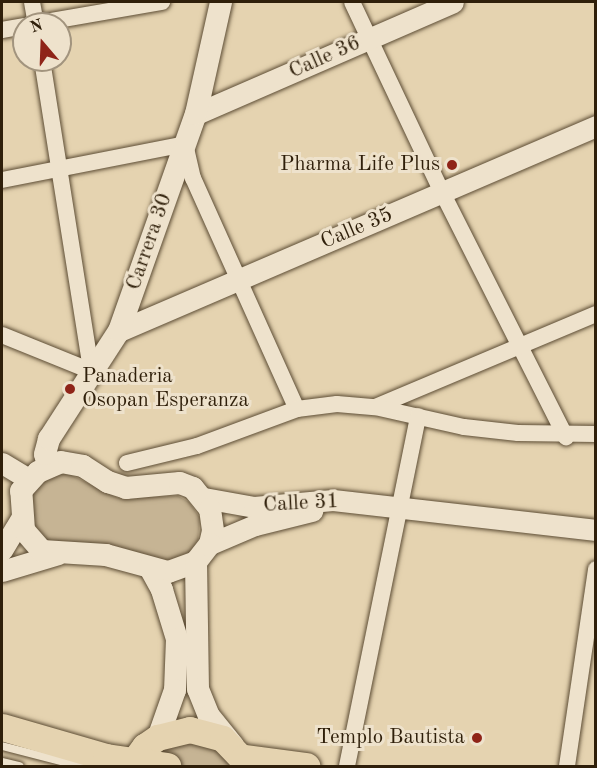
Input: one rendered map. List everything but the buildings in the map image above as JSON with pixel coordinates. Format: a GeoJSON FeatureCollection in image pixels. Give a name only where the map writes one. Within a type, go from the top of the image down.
{"type":"FeatureCollection","features":[{"type":"Feature","properties":{"kind":"highway"},"geometry":{"type":"LineString","coordinates":[[2,726],[142,753],[167,766]]}},
{"type":"Feature","properties":{"kind":"highway"},"geometry":{"type":"LineString","coordinates":[[243,758],[306,766]]}},
{"type":"Feature","properties":{"kind":"main road","name":"Carrera 30"},"geometry":{"type":"LineString","coordinates":[[48,466],[45,446],[91,371],[119,331],[196,114],[221,2]]}},
{"type":"Feature","properties":{"kind":"main road"},"geometry":{"type":"LineString","coordinates":[[73,462],[126,488],[180,483],[204,498],[213,520],[210,544],[196,562],[168,572],[105,555],[58,554],[35,546],[21,518],[21,491],[29,479],[48,466],[73,462]]}},
{"type":"Feature","properties":{"kind":"main road"},"geometry":{"type":"LineString","coordinates":[[196,562],[198,689],[209,716],[243,758]]}},
{"type":"Feature","properties":{"kind":"main road"},"geometry":{"type":"LineString","coordinates":[[142,753],[175,690],[177,639],[162,590],[150,568]]}},
{"type":"Feature","properties":{"kind":"main road"},"geometry":{"type":"LineString","coordinates":[[142,753],[190,730],[223,739],[243,758]]}},
{"type":"Feature","properties":{"kind":"street"},"geometry":{"type":"LineString","coordinates":[[72,18],[162,2]]}},
{"type":"Feature","properties":{"kind":"street"},"geometry":{"type":"LineString","coordinates":[[352,2],[442,192],[566,437]]}},
{"type":"Feature","properties":{"kind":"street","name":"Calle 36"},"geometry":{"type":"LineString","coordinates":[[196,114],[453,2]]}},
{"type":"Feature","properties":{"kind":"street"},"geometry":{"type":"LineString","coordinates":[[44,72],[91,371]]}},
{"type":"Feature","properties":{"kind":"street","name":"Calle 35"},"geometry":{"type":"LineString","coordinates":[[119,331],[596,126]]}},
{"type":"Feature","properties":{"kind":"street"},"geometry":{"type":"LineString","coordinates":[[2,180],[185,144],[193,178],[297,409]]}},
{"type":"Feature","properties":{"kind":"street"},"geometry":{"type":"LineString","coordinates":[[375,407],[596,314]]}},
{"type":"Feature","properties":{"kind":"street"},"geometry":{"type":"LineString","coordinates":[[2,335],[91,371]]}},
{"type":"Feature","properties":{"kind":"street"},"geometry":{"type":"LineString","coordinates":[[127,463],[197,446],[297,409],[337,404],[375,407],[464,427],[566,437],[596,434]]}},
{"type":"Feature","properties":{"kind":"street"},"geometry":{"type":"LineString","coordinates":[[347,766],[418,416]]}},
{"type":"Feature","properties":{"kind":"street"},"geometry":{"type":"LineString","coordinates":[[2,463],[29,479]]}},
{"type":"Feature","properties":{"kind":"street","name":"Calle 31"},"geometry":{"type":"LineString","coordinates":[[204,498],[254,507],[333,500],[596,530]]}},
{"type":"Feature","properties":{"kind":"street","name":"Calle 31"},"geometry":{"type":"LineString","coordinates":[[210,544],[255,525],[303,512],[352,507],[400,508]]}},
{"type":"Feature","properties":{"kind":"street"},"geometry":{"type":"LineString","coordinates":[[2,550],[21,518]]}},
{"type":"Feature","properties":{"kind":"street"},"geometry":{"type":"LineString","coordinates":[[2,571],[58,554]]}},
{"type":"Feature","properties":{"kind":"street"},"geometry":{"type":"LineString","coordinates":[[567,766],[596,569]]}},
{"type":"Feature","properties":{"kind":"lane"},"geometry":{"type":"LineString","coordinates":[[2,746],[80,766]]}},
{"type":"Feature","properties":{"kind":"lane"},"geometry":{"type":"LineString","coordinates":[[2,762],[20,766]]}},
{"type":"Feature","properties":{"kind":"shaded area"},"geometry":{"type":"Polygon","coordinates":[[[67,473],[118,498],[178,496],[189,502],[200,518],[198,540],[190,552],[167,561],[48,543],[36,533],[28,504],[34,490],[47,478],[67,473]]]}},
{"type":"Feature","properties":{"kind":"shaded area"},"geometry":{"type":"Polygon","coordinates":[[[192,742],[217,749],[235,766],[144,766],[159,752],[192,742]]]}},
{"type":"Feature","properties":{"kind":"place","name":"Pharma Life Plus"},"geometry":{"type":"Point","coordinates":[452,165]}},
{"type":"Feature","properties":{"kind":"place","name":"Panaderia Osopan Esperanza"},"geometry":{"type":"Point","coordinates":[70,389]}},
{"type":"Feature","properties":{"kind":"place","name":"Templo Bautista"},"geometry":{"type":"Point","coordinates":[477,738]}}]}
